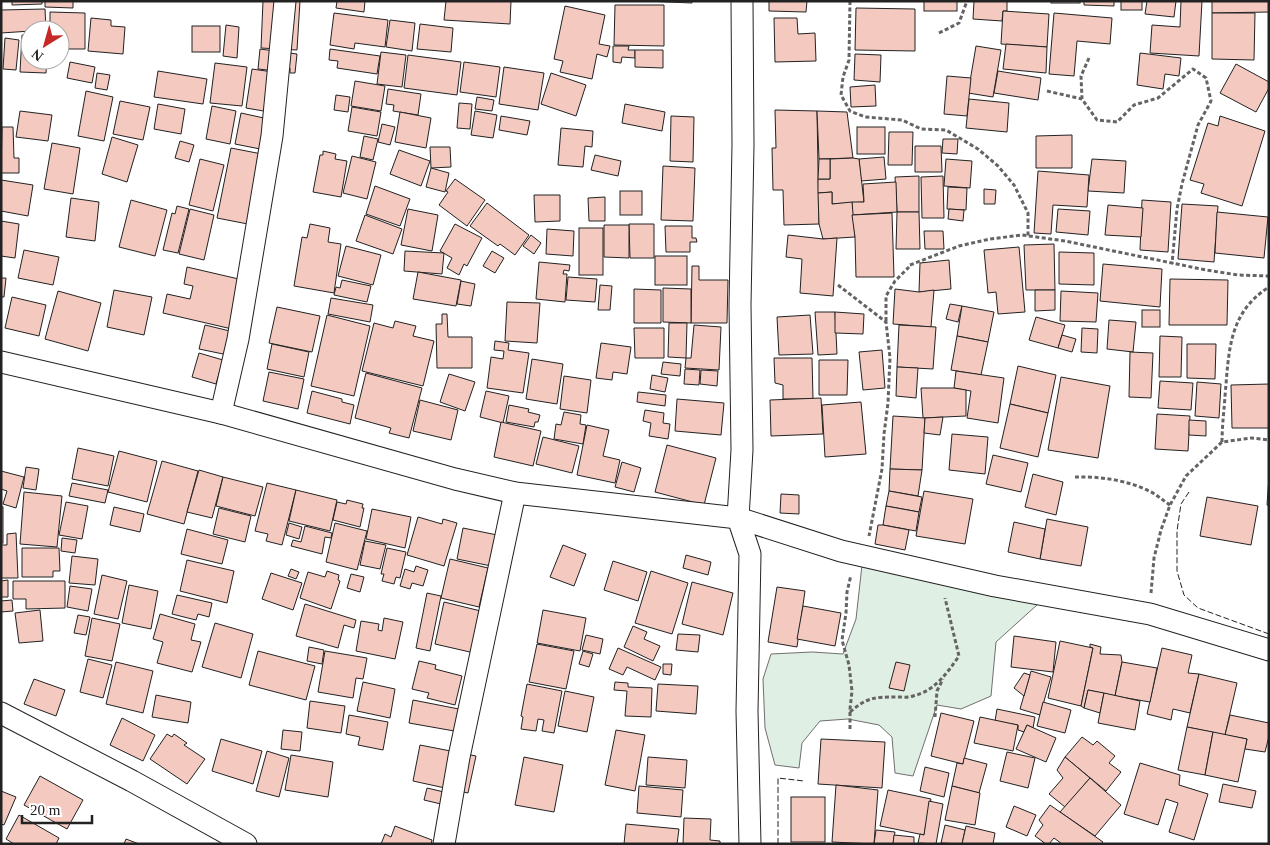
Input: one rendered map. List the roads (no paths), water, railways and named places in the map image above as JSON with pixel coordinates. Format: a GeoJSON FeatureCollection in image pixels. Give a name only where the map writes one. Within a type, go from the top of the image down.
{"type":"FeatureCollection","features":[{"type":"Feature","properties":{"kind":"street"},"geometry":{"type":"LineString","coordinates":[[222,413],[238,340],[272,136],[285,1]]}},
{"type":"Feature","properties":{"kind":"street"},"geometry":{"type":"LineString","coordinates":[[742,1],[743,144],[740,305],[742,450],[738,518],[750,554],[746,711],[750,844]]}},
{"type":"Feature","properties":{"kind":"street"},"geometry":{"type":"LineString","coordinates":[[1,362],[222,413],[455,480],[515,493],[738,518],[841,552],[995,586],[1150,614],[1269,650]]}},
{"type":"Feature","properties":{"kind":"street"},"geometry":{"type":"LineString","coordinates":[[444,844],[459,756],[515,493]]}},
{"type":"Feature","properties":{"kind":"street"},"geometry":{"type":"LineString","coordinates":[[1,713],[132,781],[246,844]]}}]}
